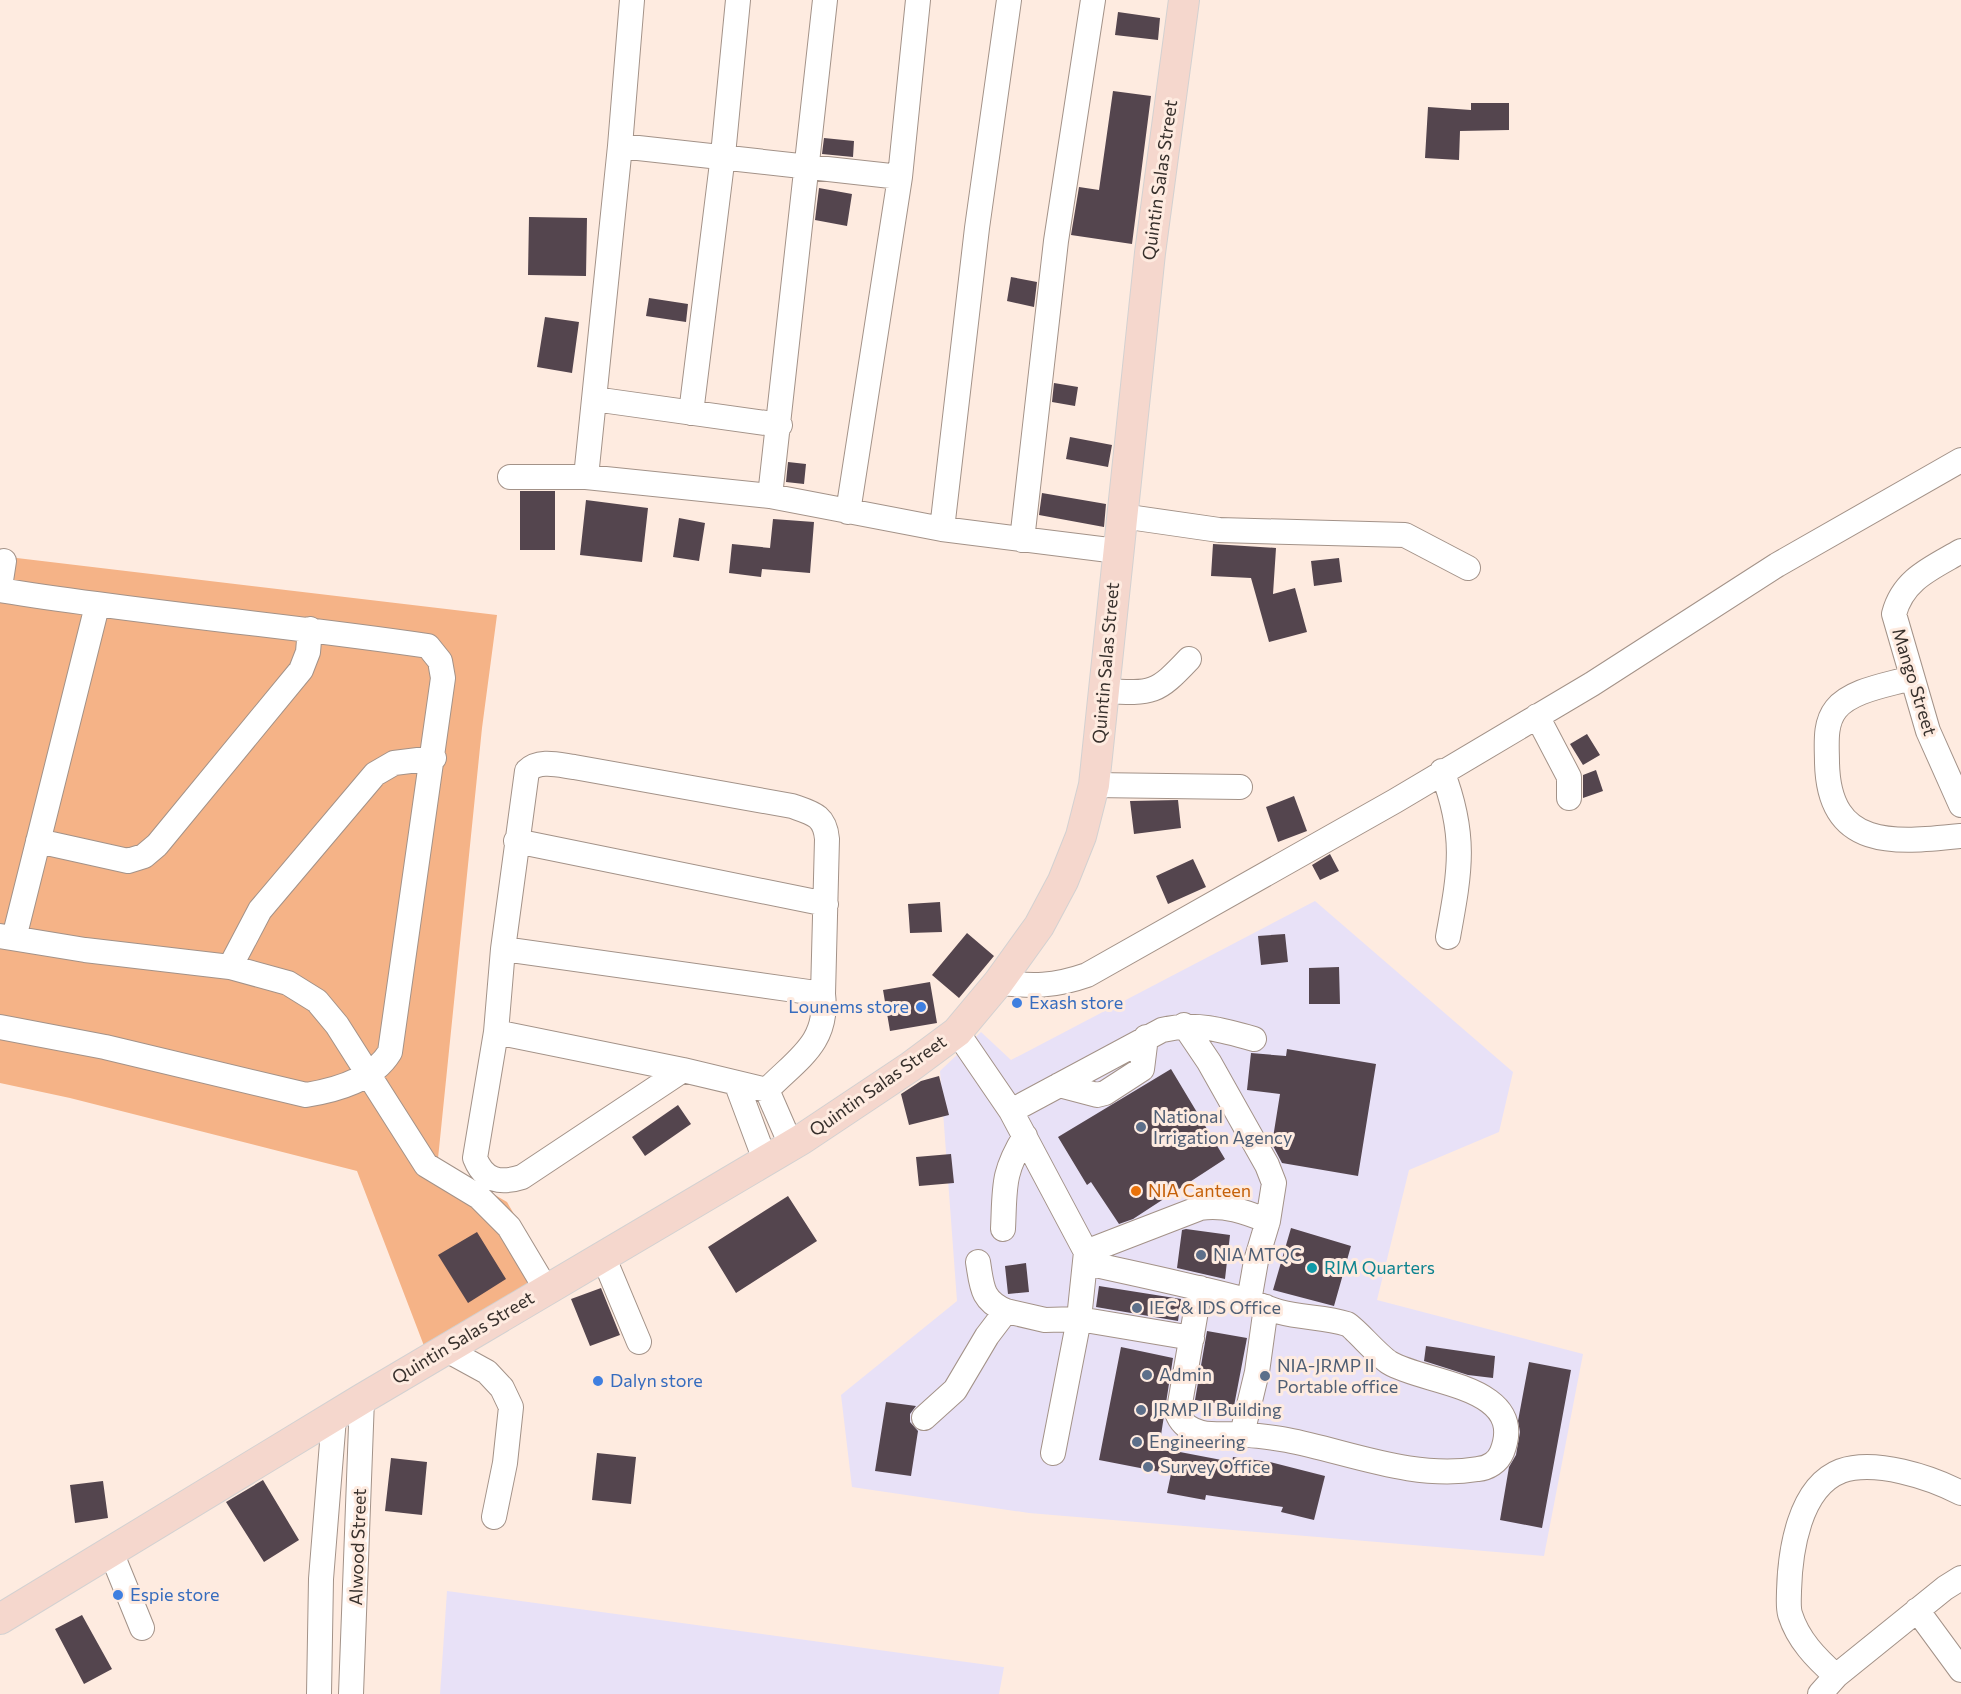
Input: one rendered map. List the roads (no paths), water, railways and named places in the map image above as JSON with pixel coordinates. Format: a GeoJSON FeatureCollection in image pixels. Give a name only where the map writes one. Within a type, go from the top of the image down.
{"type":"FeatureCollection","features":[{"type":"Feature","properties":{"kind":"main road","name":"Quintin Salas Street"},"geometry":{"type":"LineString","coordinates":[[0,1619],[445,1349],[791,1145],[910,1067],[957,1032],[998,982],[1039,926],[1064,881],[1081,836],[1094,784],[1150,254],[1183,0]]}},
{"type":"Feature","properties":{"kind":"street"},"geometry":{"type":"LineString","coordinates":[[586,477],[620,146],[632,0]]}},
{"type":"Feature","properties":{"kind":"street"},"geometry":{"type":"LineString","coordinates":[[691,413],[723,155],[738,0]]}},
{"type":"Feature","properties":{"kind":"street"},"geometry":{"type":"LineString","coordinates":[[770,496],[780,425],[805,167],[825,0]]}},
{"type":"Feature","properties":{"kind":"street"},"geometry":{"type":"LineString","coordinates":[[848,512],[900,177],[918,0]]}},
{"type":"Feature","properties":{"kind":"street"},"geometry":{"type":"LineString","coordinates":[[942,529],[977,228],[1009,0]]}},
{"type":"Feature","properties":{"kind":"street"},"geometry":{"type":"LineString","coordinates":[[1022,540],[1056,241],[1093,0]]}},
{"type":"Feature","properties":{"kind":"street"},"geometry":{"type":"LineString","coordinates":[[620,146],[723,155],[900,177]]}},
{"type":"Feature","properties":{"kind":"street"},"geometry":{"type":"LineString","coordinates":[[594,399],[780,425]]}},
{"type":"Feature","properties":{"kind":"street"},"geometry":{"type":"LineString","coordinates":[[998,982],[1043,987],[1062,984],[1087,975],[1537,716],[1796,554],[1961,460]]}},
{"type":"Feature","properties":{"kind":"street"},"geometry":{"type":"LineString","coordinates":[[510,477],[586,477],[770,496],[942,529],[1117,551]]}},
{"type":"Feature","properties":{"kind":"street"},"geometry":{"type":"LineString","coordinates":[[1122,516],[1219,530],[1405,535],[1468,568]]}},
{"type":"Feature","properties":{"kind":"street","name":"Mango Street"},"geometry":{"type":"LineString","coordinates":[[1961,551],[1922,573],[1907,585],[1898,598],[1894,614],[1928,731],[1961,805]]}},
{"type":"Feature","properties":{"kind":"street"},"geometry":{"type":"LineString","coordinates":[[0,1027],[105,1047],[306,1095],[330,1091],[381,1067],[390,1052],[434,758],[443,678],[440,661],[428,646],[310,629],[97,606],[0,588],[4,561]]}},
{"type":"Feature","properties":{"kind":"street"},"geometry":{"type":"LineString","coordinates":[[97,606],[38,842],[7,937],[85,950],[230,967],[288,983],[316,1001],[337,1024],[426,1165],[479,1197],[509,1227],[546,1289]]}},
{"type":"Feature","properties":{"kind":"street"},"geometry":{"type":"LineString","coordinates":[[38,842],[128,861],[144,856],[157,844],[301,670],[308,652],[310,629]]}},
{"type":"Feature","properties":{"kind":"street"},"geometry":{"type":"LineString","coordinates":[[1105,692],[1151,692],[1161,688],[1189,659]]}},
{"type":"Feature","properties":{"kind":"street"},"geometry":{"type":"LineString","coordinates":[[1911,678],[1857,695],[1836,709],[1830,720],[1827,737],[1830,794],[1836,810],[1847,824],[1865,834],[1893,839],[1927,840],[1961,836]]}},
{"type":"Feature","properties":{"kind":"street"},"geometry":{"type":"LineString","coordinates":[[1537,716],[1569,777],[1569,798]]}},
{"type":"Feature","properties":{"kind":"street"},"geometry":{"type":"LineString","coordinates":[[230,967],[260,910],[375,774],[394,763],[434,758]]}},
{"type":"Feature","properties":{"kind":"street"},"geometry":{"type":"LineString","coordinates":[[683,1070],[522,1177],[500,1181],[488,1178],[480,1170],[476,1158],[496,1032],[516,841],[527,771],[540,764],[574,767],[792,806],[816,814],[823,822],[826,839],[826,904],[822,1029],[813,1045],[767,1090]]}},
{"type":"Feature","properties":{"kind":"street"},"geometry":{"type":"LineString","coordinates":[[1442,771],[1454,803],[1460,858],[1448,937]]}},
{"type":"Feature","properties":{"kind":"street"},"geometry":{"type":"LineString","coordinates":[[1094,784],[1240,787]]}},
{"type":"Feature","properties":{"kind":"street"},"geometry":{"type":"LineString","coordinates":[[516,841],[826,904]]}},
{"type":"Feature","properties":{"kind":"street"},"geometry":{"type":"LineString","coordinates":[[503,949],[823,994]]}},
{"type":"Feature","properties":{"kind":"street"},"geometry":{"type":"LineString","coordinates":[[1011,1111],[1146,1037],[1184,1025],[1218,1029],[1254,1039]]}},
{"type":"Feature","properties":{"kind":"street"},"geometry":{"type":"LineString","coordinates":[[1184,1025],[1205,1055],[1267,1164],[1274,1183],[1273,1201],[1256,1260],[1257,1372],[1242,1434]]}},
{"type":"Feature","properties":{"kind":"street"},"geometry":{"type":"LineString","coordinates":[[496,1032],[683,1070],[737,1085],[767,1090]]}},
{"type":"Feature","properties":{"kind":"street"},"geometry":{"type":"LineString","coordinates":[[957,1032],[1011,1111],[1087,1258],[1079,1319],[1053,1453]]}},
{"type":"Feature","properties":{"kind":"street"},"geometry":{"type":"LineString","coordinates":[[737,1085],[765,1160]]}},
{"type":"Feature","properties":{"kind":"street"},"geometry":{"type":"LineString","coordinates":[[767,1090],[791,1145]]}},
{"type":"Feature","properties":{"kind":"street"},"geometry":{"type":"LineString","coordinates":[[1003,1228],[1004,1181],[1010,1160],[1025,1136]]}},
{"type":"Feature","properties":{"kind":"street"},"geometry":{"type":"LineString","coordinates":[[1087,1258],[1182,1214],[1208,1207],[1233,1209],[1268,1221]]}},
{"type":"Feature","properties":{"kind":"street"},"geometry":{"type":"LineString","coordinates":[[603,1256],[639,1342]]}},
{"type":"Feature","properties":{"kind":"street"},"geometry":{"type":"LineString","coordinates":[[1087,1258],[1200,1288],[1281,1312],[1349,1325],[1370,1348],[1389,1363],[1404,1371],[1444,1380],[1491,1403],[1504,1418],[1503,1451],[1490,1466],[1454,1472],[1396,1466],[1286,1440],[1242,1434],[1213,1435],[1195,1431],[1182,1422],[1178,1411],[1200,1288]]}},
{"type":"Feature","properties":{"kind":"street"},"geometry":{"type":"LineString","coordinates":[[978,1262],[985,1297],[1006,1311],[1045,1320],[1079,1319],[1192,1338]]}},
{"type":"Feature","properties":{"kind":"street"},"geometry":{"type":"LineString","coordinates":[[924,1418],[955,1390],[987,1336],[1006,1311]]}},
{"type":"Feature","properties":{"kind":"street"},"geometry":{"type":"LineString","coordinates":[[445,1349],[487,1372],[502,1388],[512,1407],[505,1463],[494,1517]]}},
{"type":"Feature","properties":{"kind":"street","name":"Alwood Street"},"geometry":{"type":"LineString","coordinates":[[351,1694],[362,1399]]}},
{"type":"Feature","properties":{"kind":"street","name":"Alwood Street"},"geometry":{"type":"LineString","coordinates":[[319,1694],[321,1580],[334,1418]]}},
{"type":"Feature","properties":{"kind":"street"},"geometry":{"type":"LineString","coordinates":[[1961,1493],[1922,1477],[1864,1466],[1841,1471],[1824,1480],[1814,1494],[1795,1540],[1789,1611],[1799,1635],[1828,1685],[1917,1610],[1961,1578]]}},
{"type":"Feature","properties":{"kind":"street"},"geometry":{"type":"LineString","coordinates":[[111,1552],[142,1628]]}},
{"type":"Feature","properties":{"kind":"street"},"geometry":{"type":"LineString","coordinates":[[321,1580],[356,1582]]}},
{"type":"Feature","properties":{"kind":"street"},"geometry":{"type":"LineString","coordinates":[[1917,1610],[1961,1670]]}},
{"type":"Feature","properties":{"kind":"place","name":"Exash store"},"geometry":{"type":"Point","coordinates":[1017,1003]}},
{"type":"Feature","properties":{"kind":"place","name":"Lounems store"},"geometry":{"type":"Point","coordinates":[921,1007]}},
{"type":"Feature","properties":{"kind":"place","name":"National Irrigation Agency"},"geometry":{"type":"Point","coordinates":[1141,1127]}},
{"type":"Feature","properties":{"kind":"place","name":"NIA Canteen"},"geometry":{"type":"Point","coordinates":[1136,1191]}},
{"type":"Feature","properties":{"kind":"place","name":"NIA MTQC"},"geometry":{"type":"Point","coordinates":[1201,1255]}},
{"type":"Feature","properties":{"kind":"place","name":"RIM Quarters"},"geometry":{"type":"Point","coordinates":[1312,1268]}},
{"type":"Feature","properties":{"kind":"place","name":"IEC & IDS Office"},"geometry":{"type":"Point","coordinates":[1137,1308]}},
{"type":"Feature","properties":{"kind":"place","name":"Admin"},"geometry":{"type":"Point","coordinates":[1147,1375]}},
{"type":"Feature","properties":{"kind":"place","name":"NIA-JRMP II Portable office"},"geometry":{"type":"Point","coordinates":[1265,1376]}},
{"type":"Feature","properties":{"kind":"place","name":"Dalyn store"},"geometry":{"type":"Point","coordinates":[598,1381]}},
{"type":"Feature","properties":{"kind":"place","name":"JRMP II Building"},"geometry":{"type":"Point","coordinates":[1141,1410]}},
{"type":"Feature","properties":{"kind":"place","name":"Engineering"},"geometry":{"type":"Point","coordinates":[1137,1442]}},
{"type":"Feature","properties":{"kind":"place","name":"Survey Office"},"geometry":{"type":"Point","coordinates":[1148,1467]}},
{"type":"Feature","properties":{"kind":"place","name":"Espie store"},"geometry":{"type":"Point","coordinates":[118,1595]}}]}
